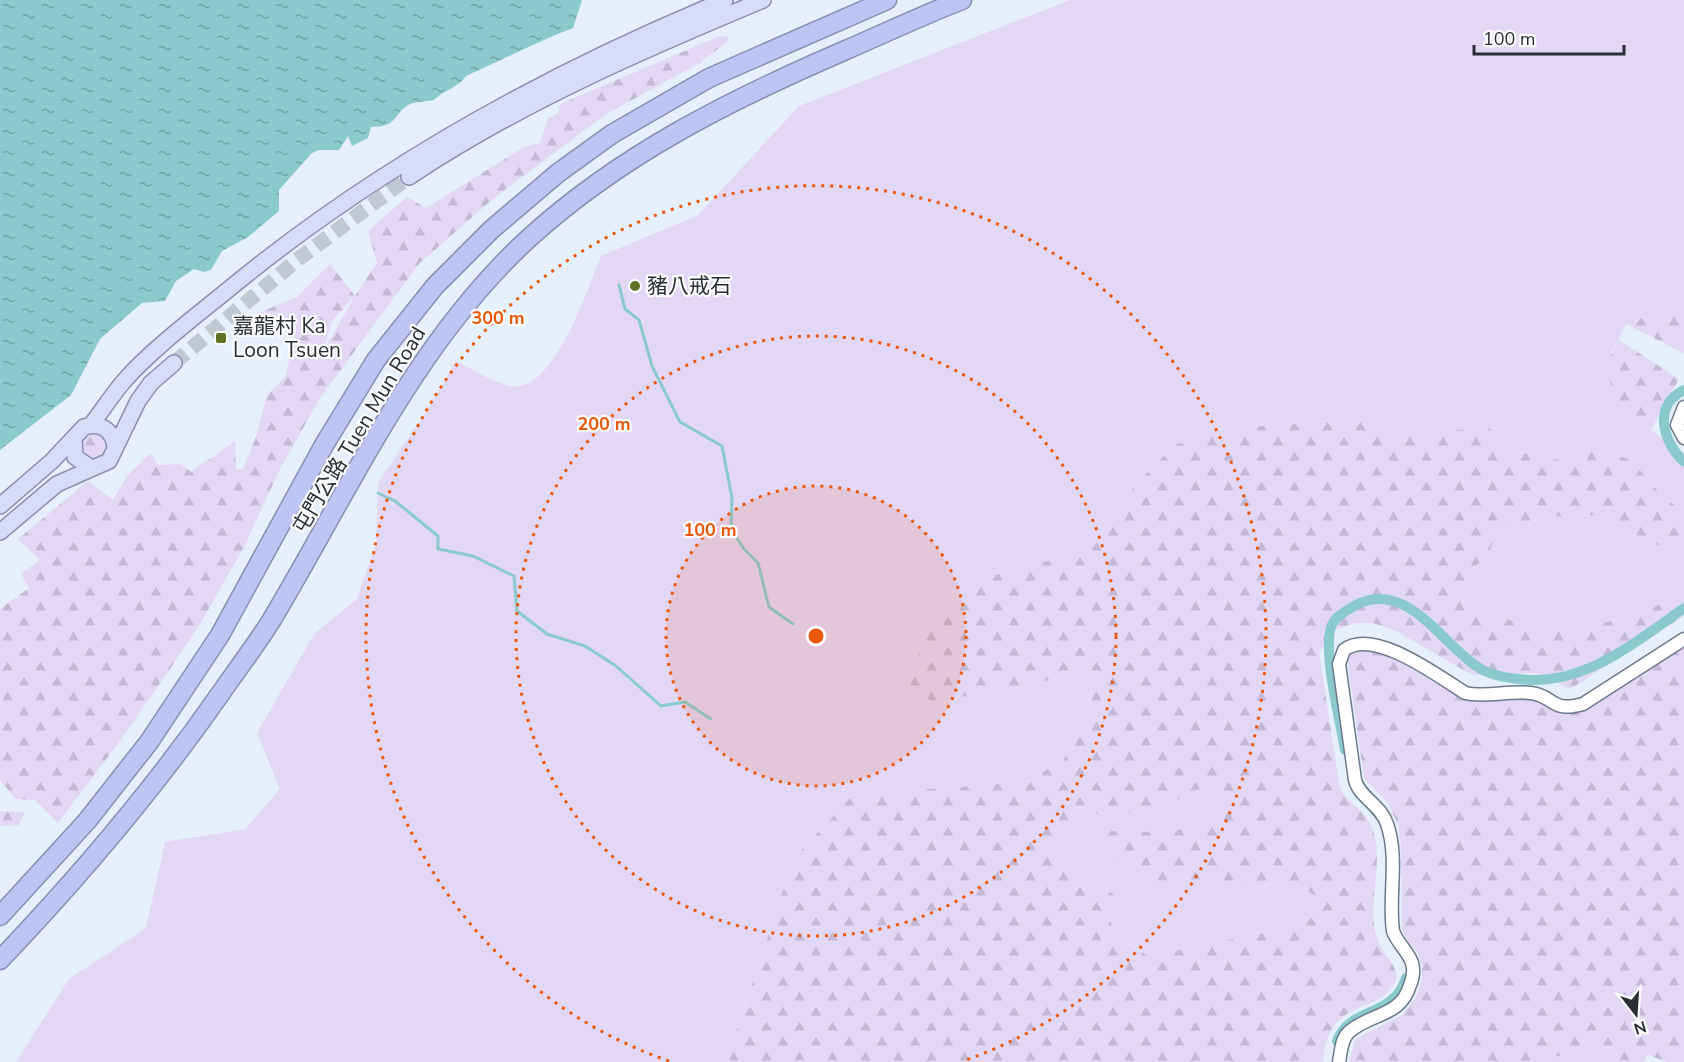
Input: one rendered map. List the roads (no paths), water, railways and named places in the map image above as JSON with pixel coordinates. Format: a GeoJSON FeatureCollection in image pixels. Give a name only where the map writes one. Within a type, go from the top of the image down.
{"type":"FeatureCollection","features":[{"type":"Feature","properties":{"kind":"highway","name":"屯門公路 Tuen Mun Road"},"geometry":{"type":"LineString","coordinates":[[0,916],[87,821],[149,742],[220,635],[324,445],[370,370],[435,286],[491,230],[558,173],[612,134],[709,78],[887,0]]}},
{"type":"Feature","properties":{"kind":"highway","name":"屯門公路 Tuen Mun Road"},"geometry":{"type":"LineString","coordinates":[[0,960],[116,834],[176,758],[268,624],[423,360],[468,302],[527,240],[576,198],[634,155],[705,115],[815,63],[962,0]]}},
{"type":"Feature","properties":{"kind":"main road"},"geometry":{"type":"LineString","coordinates":[[91,425],[125,380],[273,252],[411,158],[590,59],[722,7],[763,0]]}},
{"type":"Feature","properties":{"kind":"main road"},"geometry":{"type":"LineString","coordinates":[[410,177],[513,115],[590,74],[684,31],[722,7]]}},
{"type":"Feature","properties":{"kind":"main road"},"geometry":{"type":"LineString","coordinates":[[0,532],[57,484],[90,467],[104,465],[109,461],[138,401],[151,383],[174,363]]}},
{"type":"Feature","properties":{"kind":"main road"},"geometry":{"type":"LineString","coordinates":[[0,506],[84,427],[99,426],[111,433],[115,447]]}},
{"type":"Feature","properties":{"kind":"main road"},"geometry":{"type":"LineString","coordinates":[[74,438],[75,457],[90,467]]}},
{"type":"Feature","properties":{"kind":"street"},"geometry":{"type":"LineString","coordinates":[[1684,407],[1677,425],[1684,438]]}},
{"type":"Feature","properties":{"kind":"street"},"geometry":{"type":"LineString","coordinates":[[1340,1062],[1343,1041],[1348,1033],[1396,1008],[1408,993],[1413,978],[1412,963],[1397,942],[1393,931],[1392,848],[1389,828],[1381,809],[1359,789],[1355,780],[1339,664],[1344,650],[1358,643],[1370,643],[1388,649],[1465,693],[1475,695],[1531,693],[1557,706],[1568,708],[1584,704],[1684,639]]}},
{"type":"Feature","properties":{"kind":"water"},"geometry":{"type":"Polygon","coordinates":[[[0,0],[582,0],[573,28],[466,76],[434,100],[410,104],[386,125],[371,127],[368,138],[352,146],[348,136],[339,150],[318,150],[311,154],[279,190],[279,211],[248,237],[222,251],[211,270],[204,272],[194,269],[176,281],[165,301],[142,303],[100,339],[71,395],[0,450],[0,0]]]}},
{"type":"Feature","properties":{"kind":"waterway"},"geometry":{"type":"LineString","coordinates":[[619,285],[625,309],[639,320],[652,366],[680,422],[722,446],[732,498],[731,529],[744,549],[758,563],[769,607],[793,624]]}},
{"type":"Feature","properties":{"kind":"waterway"},"geometry":{"type":"LineString","coordinates":[[1684,390],[1674,397],[1664,414],[1666,434],[1684,462]]}},
{"type":"Feature","properties":{"kind":"waterway"},"geometry":{"type":"LineString","coordinates":[[378,493],[395,501],[438,536],[438,549],[473,556],[514,576],[517,611],[547,634],[585,646],[616,666],[661,706],[685,702],[711,719]]}},
{"type":"Feature","properties":{"kind":"waterway"},"geometry":{"type":"LineString","coordinates":[[1345,750],[1332,683],[1330,631],[1334,621],[1356,605],[1375,599],[1392,601],[1424,619],[1467,659],[1486,672],[1530,680],[1552,679],[1593,667],[1631,645],[1684,608]]}},
{"type":"Feature","properties":{"kind":"waterway"},"geometry":{"type":"LineString","coordinates":[[1337,1041],[1343,1030],[1352,1022],[1392,1000],[1400,991],[1406,978]]}},
{"type":"Feature","properties":{"kind":"tunnel"},"geometry":{"type":"LineString","coordinates":[[174,363],[297,260],[409,177]]}},
{"type":"Feature","properties":{"kind":"place","name":"豬八戒石"},"geometry":{"type":"Point","coordinates":[635,286]}},
{"type":"Feature","properties":{"kind":"place","name":"嘉龍村 Ka Loon Tsuen"},"geometry":{"type":"Point","coordinates":[221,338]}}]}
